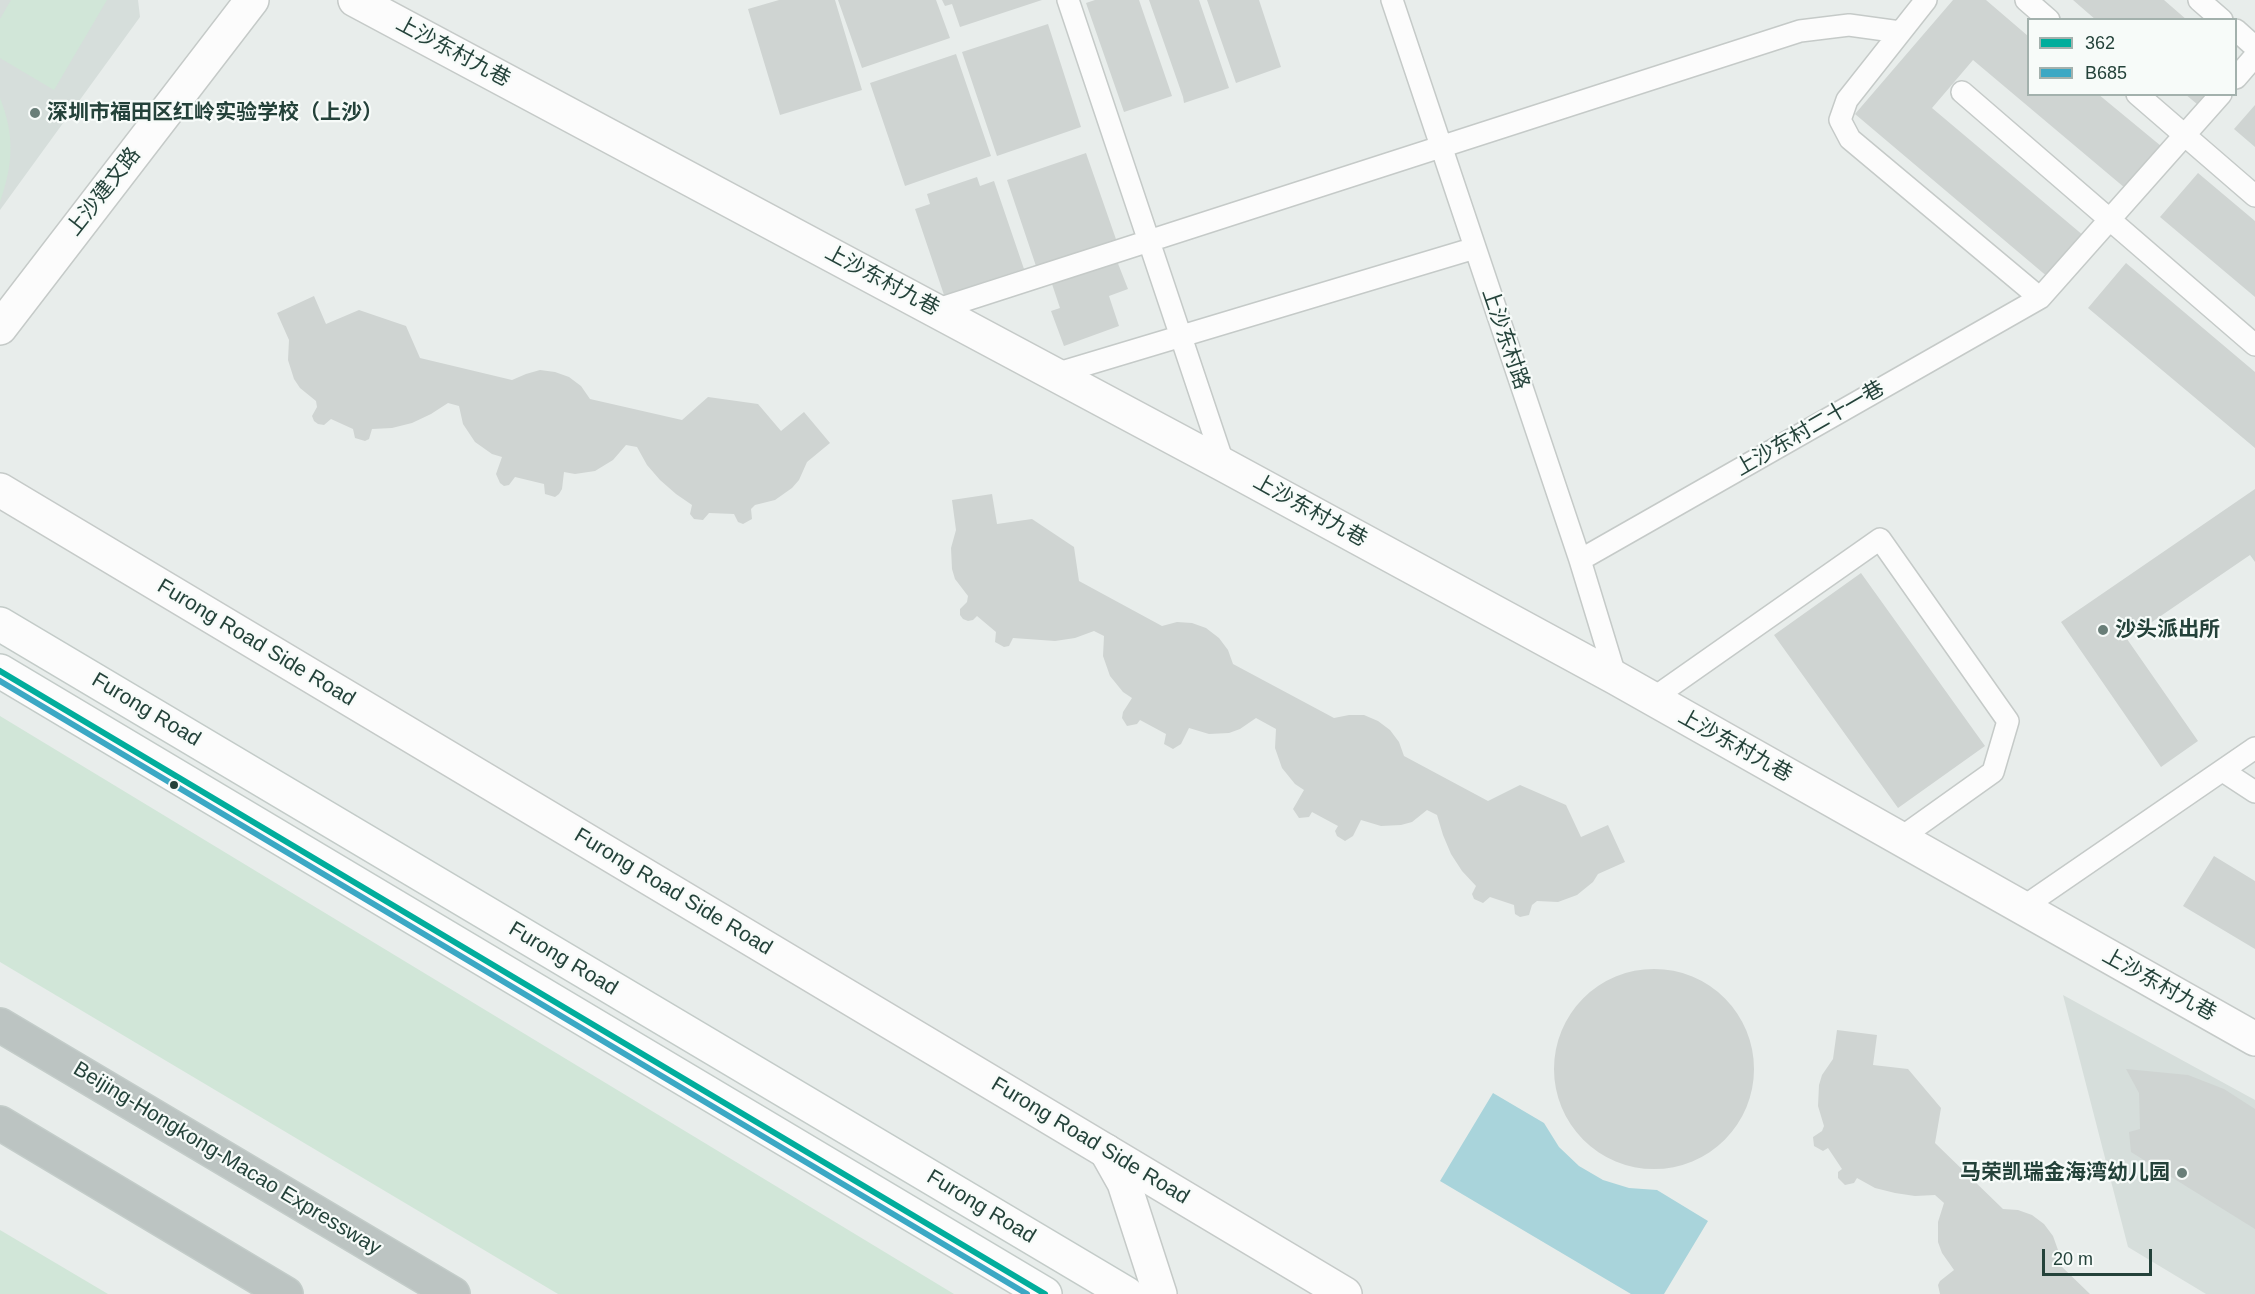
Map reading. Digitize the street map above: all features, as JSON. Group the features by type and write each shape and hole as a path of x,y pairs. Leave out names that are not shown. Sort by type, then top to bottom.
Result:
{"highway":[{"name":"Beijing-Hongkong-Macao Expressway","path":"0,1025 453,1294"},
{"path":"0,1123 286,1294"}],"street":[{"name":"上沙建文路","path":"0,328 252,0"},
{"name":"上沙东村九巷","path":"355,0 1055,374 1616,678 2255,1039"},
{"name":"Furong Road Side Road","path":"0,490 1345,1294"},
{"name":"Furong Road","path":"0,624 1127,1294"},
{"name":"Furong Road","path":"0,671 1045,1294"},
{"path":"1106,1150 1124,1183 1160,1294"}],"lane":[{"path":"1068,0 1224,465"},
{"name":"上沙东村路","path":"1392,0 1580,560 1616,678"},
{"path":"1926,0 1847,100 1840,120 1850,139 2040,298"},
{"path":"2026,0 2047,18"},
{"path":"2199,0 2221,18"},
{"path":"935,310 1800,30 1849,25 1900,32"},
{"path":"2237,32 2255,47"},
{"path":"2237,76 2255,56"},
{"path":"1962,92 2255,345"},
{"path":"2139,96 2255,196"},
{"name":"上沙东村二十一巷","path":"1580,560 2040,298 2219,96"},
{"path":"1055,374 1475,248"},
{"path":"1652,699 1880,539 2008,721 1993,772 1899,838"},
{"path":"2022,908 2255,748"},
{"path":"2223,771 2255,792"}],"shaded area":[{"name":"深圳市福田区红岭实验学校（上沙）","path":"0,0 138,0 140,17 0,210"},
{"name":"马荣凯瑞金海湾幼儿园","path":"2063,995 2255,1100 2255,1294 2206,1294 2128,1247"}],"green space":[{"path":"11,0 107,0 54,90 0,58 0,19"},
{"path":"0,98 8,125 10,162 0,202"},
{"path":"0,716 954,1294 558,1294 0,962"},
{"path":"0,1230 108,1294 0,1294"}],"water":[{"path":"1493,1093 1544,1123 1559,1147 1579,1166 1603,1180 1629,1188 1657,1190 1708,1221 1664,1294 1631,1294 1440,1181"}],"building":[{"path":"779,0 835,0 862,90 780,115 748,9"},
{"path":"838,0 936,0 950,38 862,68"},
{"path":"942,0 1042,0 960,27 952,4 945,6"},
{"path":"1095,0 1139,0 1172,96 1124,112 1086,3"},
{"path":"1149,0 1199,0 1229,88 1184,103"},
{"path":"1207,0 1259,0 1281,67 1236,83"},
{"path":"1953,0 1986,0 2027,35 2027,96 2100,96 2161,146 2125,188 1973,60 1932,108 2084,236 2049,278 1855,114"},
{"path":"2073,0 2164,0 2185,18 2094,18"},
{"path":"1048,24 1081,127 997,156 962,52"},
{"path":"956,54 991,156 905,186 870,83"},
{"path":"2187,96 2203,96 2197,104"},
{"path":"2255,105 2255,147 2234,129"},
{"path":"1086,153 1118,245 1038,272 1007,180"},
{"path":"2198,173 2255,221 2255,297 2160,217"},
{"path":"977,177 980,186 994,181 1024,269 944,295 915,209 930,204 927,194"},
{"path":"1117,261 1128,289 1109,296 1119,326 1064,346 1051,311 1060,308 1052,284"},
{"path":"2126,263 2255,372 2255,448 2088,308"},
{"path":"314,296 326,324 359,310 406,326 420,358 512,380 540,370 555,372 569,377 581,386 590,399 682,420 708,397 758,404 781,431 804,412 830,443 807,462 799,480 792,488 775,500 755,505 751,509 752,519 743,524 738,522 734,514 709,513 703,520 694,519 690,514 692,505 660,480 647,465 637,447 626,445 613,460 595,471 575,474 564,472 562,489 555,497 545,494 544,484 515,477 509,485 504,486 496,474 502,457 492,454 475,442 463,424 459,406 448,403 412,423 392,428 372,429 369,439 365,441 355,438 353,429 331,419 324,425 314,421 312,416 317,407 316,401 300,388 294,379 288,360 289,340 277,313"},
{"name":"沙头派出所","path":"2255,489 2255,562 2250,555 2127,639 2198,741 2161,767 2061,622"},
{"path":"992,494 997,524 1032,519 1074,547 1079,581 1162,626 1177,622 1192,623 1206,628 1219,638 1228,650 1233,664 1334,718 1364,715 1378,721 1390,730 1399,742 1404,756 1488,801 1520,785 1566,805 1581,837 1608,825 1625,862 1598,874 1593,882 1577,895 1558,902 1537,901 1532,905 1529,915 1520,917 1515,914 1514,905 1490,897 1483,903 1474,899 1472,894 1476,886 1451,854 1437,815 1427,810 1412,822 1401,825 1381,826 1361,820 1353,836 1345,841 1337,836 1335,831 1338,826 1312,812 1309,817 1299,818 1293,809 1304,790 1295,784 1282,768 1275,748 1276,729 1256,718 1240,729 1229,733 1209,734 1189,728 1181,744 1173,749 1164,744 1166,734 1140,720 1137,724 1127,726 1122,718 1123,712 1132,698 1123,692 1110,676 1103,656 1104,636 1094,631 1075,638 1055,641 1013,638 1009,646 1004,647 995,642 996,632 977,616 968,621 960,615 960,609 967,602 968,596 955,579 952,569 951,548 956,530 952,500"},
{"path":"1861,573 1985,746 1898,808 1774,635"},
{"path":"2214,856 2255,881 2255,949 2183,906"},
{"path":"1664,969 1674,970 1701,980 1718,991 1732,1005 1747,1031 1753,1049 1753,1089 1743,1116 1732,1133 1718,1147 1701,1158 1674,1168 1644,1169 1634,1168 1607,1158 1590,1147 1576,1133 1565,1116 1555,1089 1554,1059 1555,1049 1565,1022 1576,1005 1590,991 1607,980 1634,970"},
{"path":"1837,1030 1877,1035 1873,1065 1908,1069 1941,1108 1935,1143 2003,1209 2018,1210 2032,1215 2044,1224 2053,1236 2060,1265 2090,1294 1940,1294 1938,1285 1940,1281 1954,1270 1942,1253 1938,1242 1938,1222 1944,1203 1935,1195 1915,1196 1895,1193 1875,1188 1857,1178 1854,1183 1845,1185 1838,1178 1838,1172 1842,1169 1828,1148 1823,1151 1814,1146 1813,1137 1822,1131 1824,1126 1818,1106 1819,1085 1822,1075 1833,1059"},
{"path":"2126,1069 2188,1075 2224,1089 2255,1109 2255,1229 2131,1152 2129,1132 2140,1129 2139,1093"}],"transit line":[{"name":"362","path":"0,671 1045,1294"},
{"name":"B685","path":"0,681 1027,1294"}],"place":[{"name":"深圳市福田区红岭实验学校（上沙）","path":"35,113"},
{"name":"沙头派出所","path":"2103,630"},
{"name":"马荣凯瑞金海湾幼儿园","path":"2182,1173"}]}
